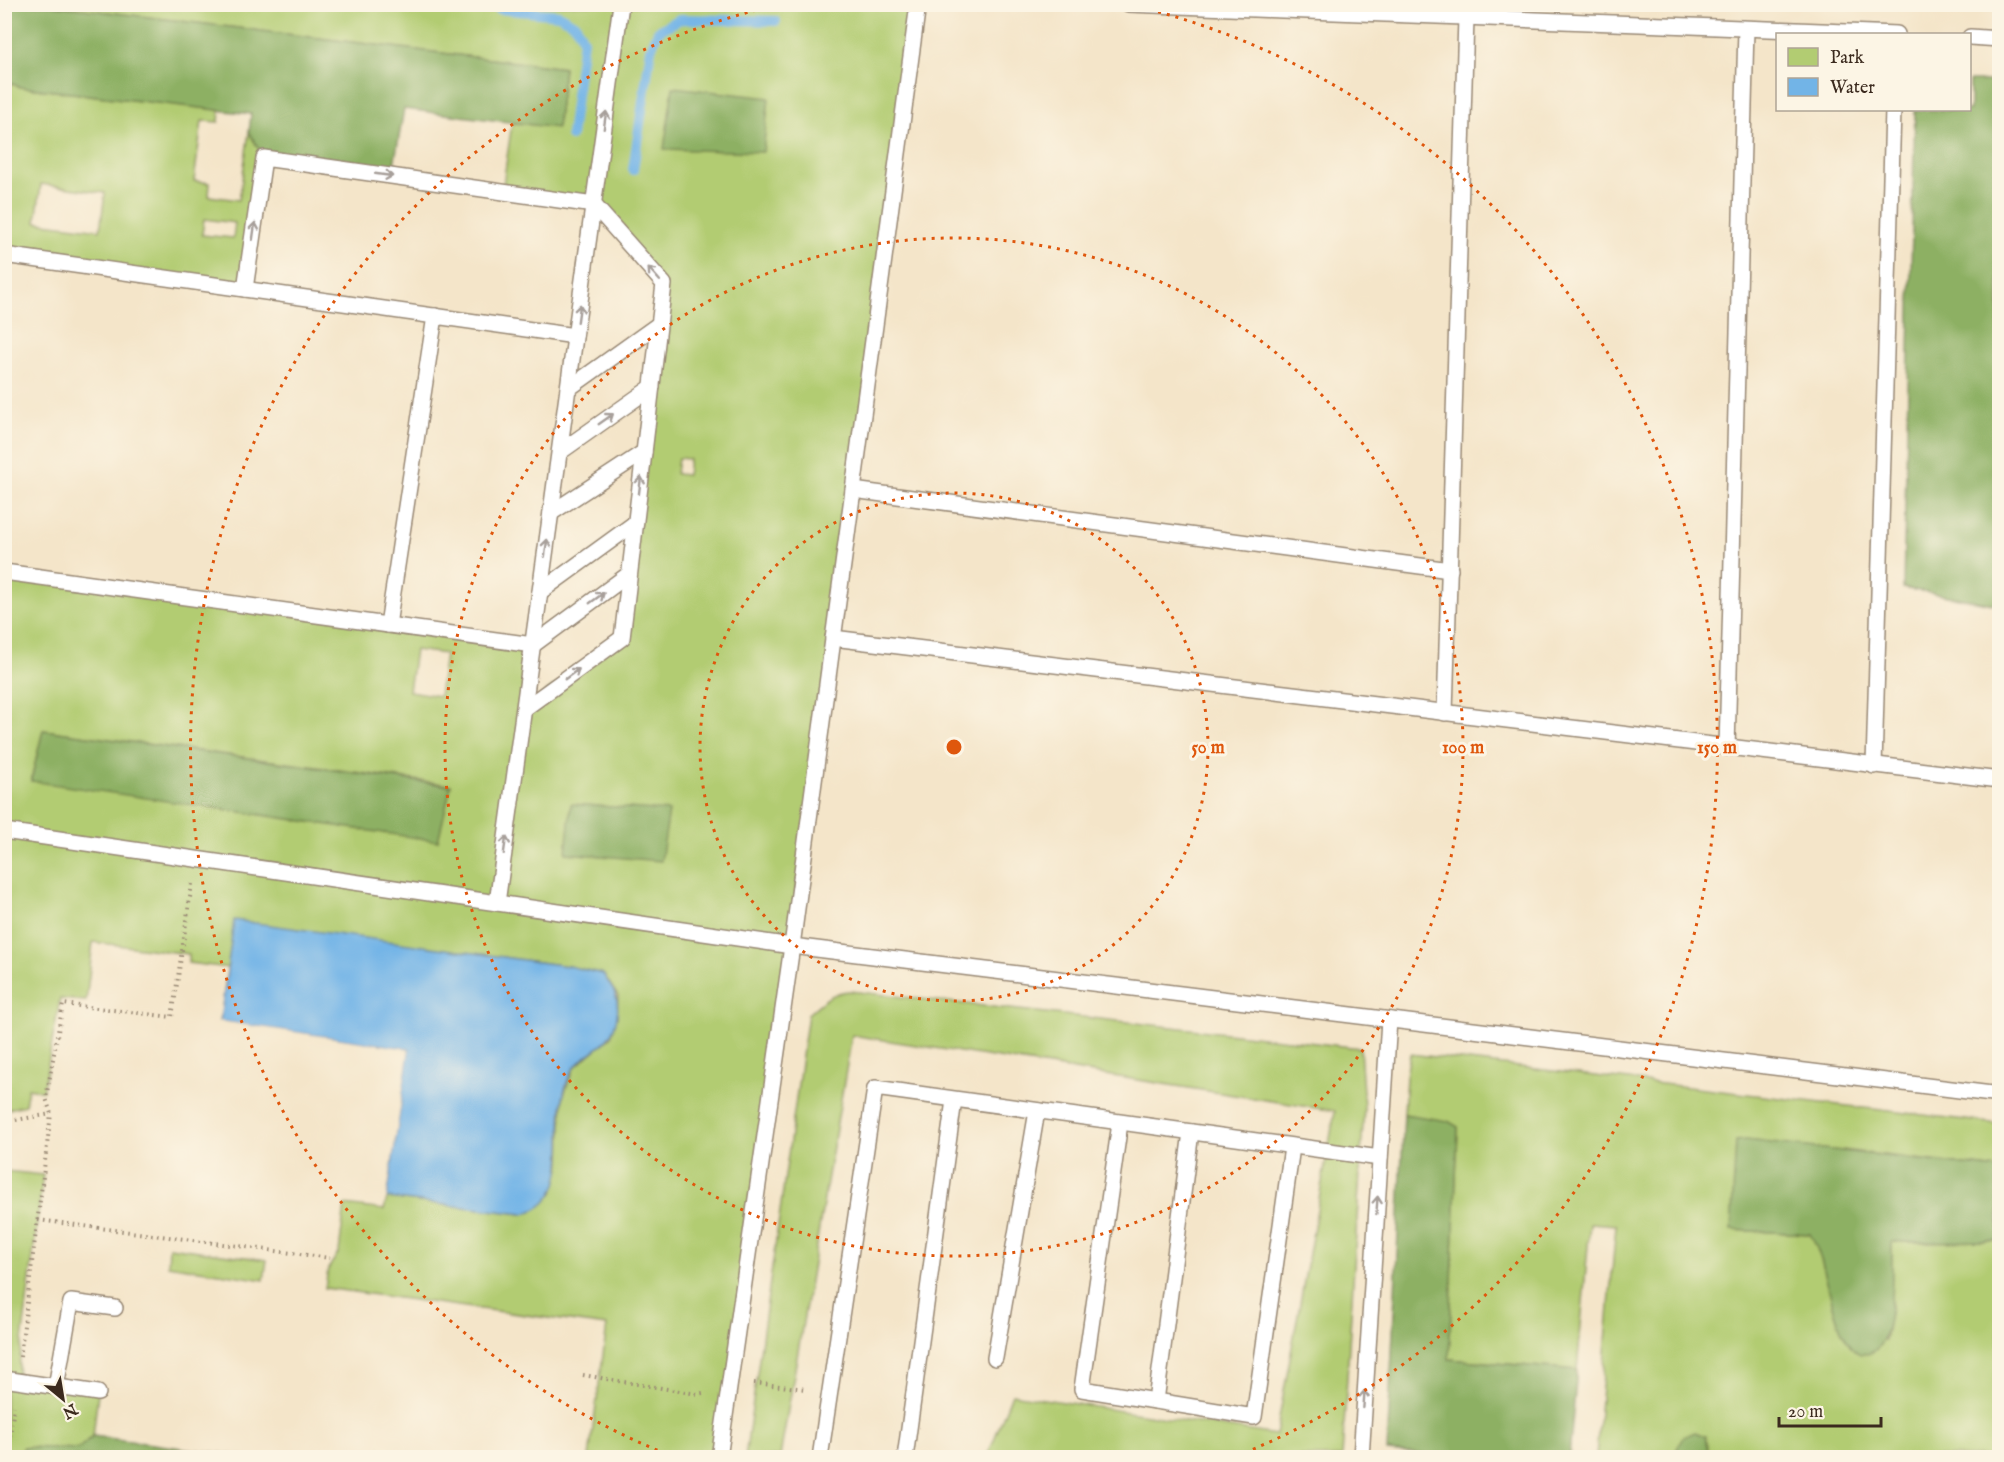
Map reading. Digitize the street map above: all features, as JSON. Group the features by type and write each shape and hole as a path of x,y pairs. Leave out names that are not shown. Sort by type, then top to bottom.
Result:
{"lane":[{"path":"497,903 621,4"},
{"path":"719,1458 792,946 918,4"},
{"path":"1128,4 1871,33"},
{"path":"1445,713 1466,18"},
{"path":"1727,748 1746,28"},
{"path":"1971,37 2000,39"},
{"path":"1874,766 1893,111"},
{"path":"245,289 264,158 594,205 663,284 622,638 524,709"},
{"path":"4,255 575,336"},
{"path":"388,625 435,316"},
{"path":"568,389 659,324"},
{"path":"560,452 652,387"},
{"path":"551,513 644,452"},
{"path":"853,490 1450,570"},
{"path":"540,591 635,523"},
{"path":"4,572 533,645 629,574"},
{"path":"833,638 2000,780"},
{"path":"4,831 792,946 2000,1095"},
{"path":"1360,1458 1389,1020"},
{"path":"820,1458 875,1089 1380,1158"},
{"path":"905,1458 954,1100"},
{"path":"995,1358 1037,1111"},
{"path":"1120,1123 1082,1389 1254,1417 1292,1146"},
{"path":"1156,1401 1191,1132"},
{"path":"56,1387 71,1302 115,1308"},
{"path":"11,1380 98,1393"}],"path":[{"path":"4,1453 10,1437 11,1380 38,1220 51,1114 46,1098 63,1004 172,1017 196,859"},
{"path":"4,1122 51,1114"},
{"path":"38,1220 330,1258"}],"green space":[{"path":"4,5 50,5 564,68 557,128 404,109 392,176 264,158 249,132 251,114 20,87 5,81"},
{"path":"50,5 918,5 719,1457 589,1457 607,1326 325,1288 328,1269 339,1252 345,1205 384,1210 387,1198 523,1214 553,1193 561,1164 563,1097 574,1068 611,1037 617,1017 618,996 603,974 568,966 235,921 229,968 188,963 189,954 93,942 86,1001 60,999 43,1091 28,1088 25,1105 5,1110 5,572 533,645 524,708 622,637 663,285 594,205 502,192 512,123 557,127 564,68","holes":["678,458 689,459 687,475 676,474","415,650 445,654 439,696 409,691","43,730 451,786 31,781"]},
{"path":"5,81 20,87 220,110 219,122 202,121 194,181 210,183 209,196 239,200 249,132 264,158 245,289 5,255","holes":["41,184 105,193 100,230 36,222","204,219 235,223 233,238 202,235"]},
{"path":"1971,81 1999,81 1999,605 1903,588 1915,111 1971,111"},
{"path":"673,87 769,98 763,152 664,149"},
{"path":"43,730 451,786 438,841 31,781"},
{"path":"571,804 669,811 661,861 566,853"},
{"path":"850,991 1360,1048 1364,1108 1342,1457 987,1457 1012,1394 1276,1435 1335,1111 852,1035 780,1457 745,1458 808,1014 832,996"},
{"path":"1410,1054 1999,1124 1999,1169 1843,1150 1732,1230 1810,1234 1818,1248 1841,1329 1885,1340 1891,1307 1892,1242 1999,1241 1999,1457 1709,1457 1705,1436 1673,1457 1596,1457 1616,1225 1590,1223 1577,1370 1449,1359 1458,1127 1404,1114"},
{"path":"1404,1114 1448,1121 1458,1127 1449,1359 1577,1370 1569,1457 1466,1458 1387,1451"},
{"path":"1746,1140 1999,1169 1999,1241 1892,1242 1892,1288 1888,1324 1876,1350 1861,1354 1850,1346 1841,1330 1824,1269 1810,1234 1731,1230 1736,1141"},
{"path":"5,1171 43,1175 17,1381 98,1393 93,1436 78,1449 23,1447 21,1457 5,1458"},
{"path":"169,1247 267,1260 264,1280 168,1265"},
{"path":"1695,1432 1705,1436 1709,1457 1673,1457 1683,1437"},
{"path":"93,1436 248,1457 21,1457 23,1447 78,1449"}],"water":[{"path":"234,920 568,966 603,974 617,998 617,1016 611,1035 574,1068 567,1082 561,1114 560,1166 557,1182 550,1196 539,1207 523,1214 387,1198 409,1049 220,1021"}],"pier":[{"path":"220,1021 409,1049 386,1201 384,1197 406,1052 220,1024"}],"waterway":[{"path":"499,9 559,15 576,25 583,40 571,136"},
{"path":"633,170 651,49 658,31 680,19 776,21"}]}
